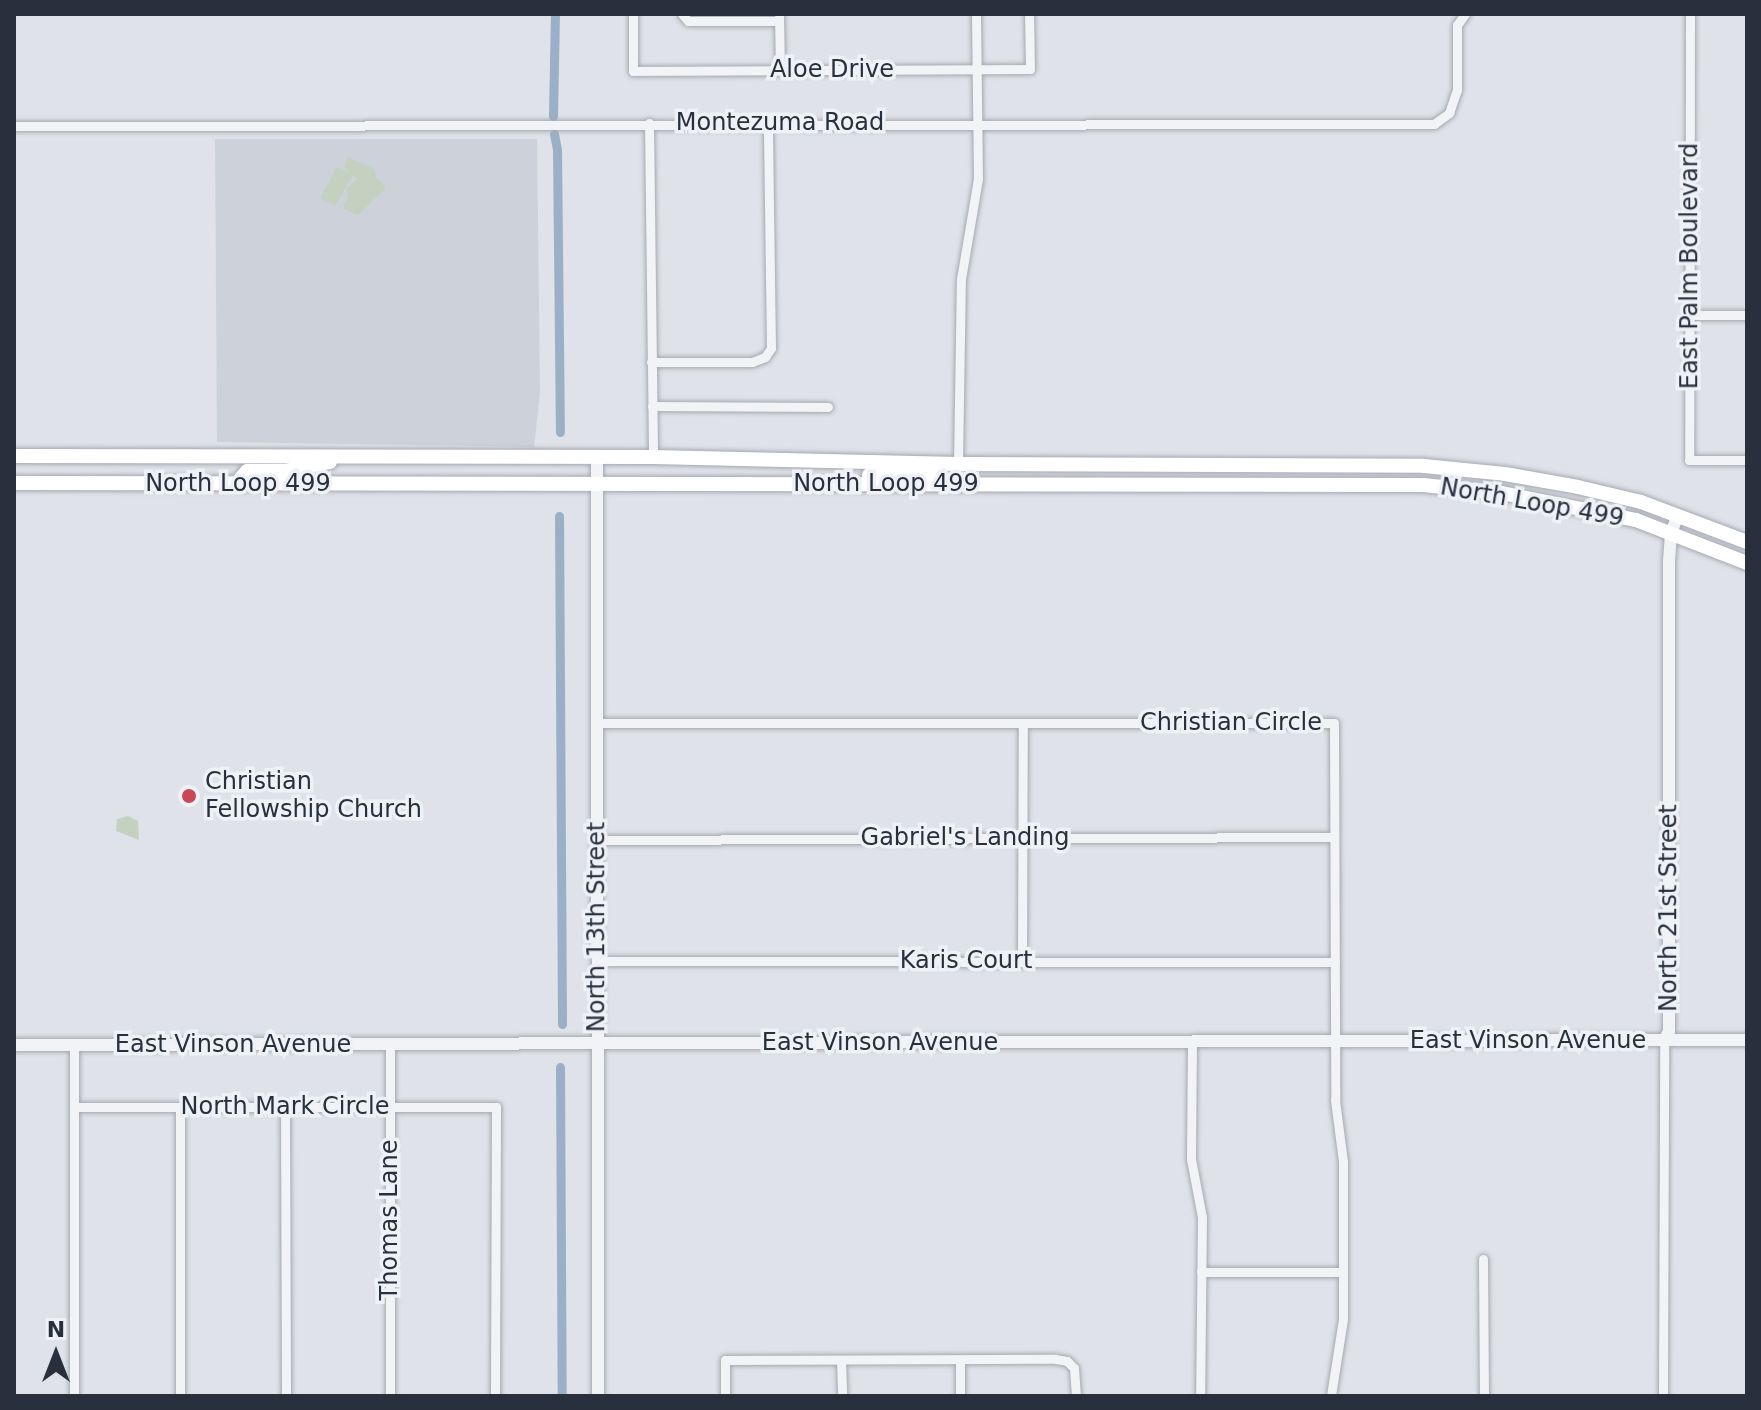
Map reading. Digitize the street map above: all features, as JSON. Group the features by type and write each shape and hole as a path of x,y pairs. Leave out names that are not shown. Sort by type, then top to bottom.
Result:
{"main road":[{"name":"North Loop 499","path":"14,456 653,457 958,464 1424,466 1505,474 1578,487 1678,515 1747,542"},
{"path":"242,484 247,471 304,468 346,456"},
{"path":"817,485 865,475 953,472 958,464"},
{"name":"North Loop 499","path":"14,483 1423,485 1502,493 1574,506 1671,533 1747,563"}],"street":[{"name":"Aloe Drive","path":"633,14 633,71 1030,69 1029,14"},
{"path":"682,14 688,21 779,17 780,70"},
{"path":"958,464 961,279 976,202 976,14"},
{"name":"East Palm Boulevard","path":"1690,14 1689,460 1747,460"},
{"name":"Montezuma Road","path":"14,126 1434,124 1449,113 1457,90 1462,18"},
{"path":"649,123 653,457"},
{"path":"651,362 752,362 765,357 771,348 768,123"},
{"path":"1690,315 1747,315"},
{"path":"652,406 828,407"},
{"name":"North 13th Street","path":"597,458 598,1396"},
{"name":"North 21st Street","path":"1663,1396 1664,1041 1669,1031 1671,533 1678,515"},
{"name":"Christian Circle","path":"597,723 1334,723 1335,1100 1343,1162 1343,1319 1331,1396"},
{"path":"1022,961 1023,724"},
{"name":"Gabriel's Landing","path":"597,840 1333,837"},
{"name":"Karis Court","path":"598,961 1335,962"},
{"name":"East Vinson Avenue","path":"14,1045 1747,1040"},
{"path":"1192,1042 1191,1159 1201,1203 1200,1396"},
{"name":"Thomas Lane","path":"390,1044 390,1396"},
{"path":"74,1045 74,1396"},
{"name":"North Mark Circle","path":"74,1107 496,1107 495,1396"},
{"path":"180,1107 180,1396"},
{"path":"285,1107 286,1396"},
{"path":"1483,1259 1484,1396"},
{"path":"1201,1272 1343,1272"},
{"path":"725,1396 725,1360 1067,1361 1074,1368 1076,1396"},
{"path":"841,1360 842,1396"},
{"path":"960,1360 960,1396"}],"shaded area":[{"path":"215,139 537,139 540,393 534,447 217,442"}],"green space":[{"path":"348,157 374,169 377,179 385,185 385,189 358,215 345,210 343,205 348,198 346,189 357,179 353,175 335,206 320,198 337,167 350,173 344,168"},
{"path":"128,816 138,821 139,840 116,831 117,819"}],"waterway":[{"path":"553,116 555,14"},
{"path":"554,134 557,150 560,432"},
{"path":"559,516 562,1024"},
{"path":"560,1067 562,1396"}],"place":[{"name":"Christian Fellowship Church","path":"189,796"}]}
